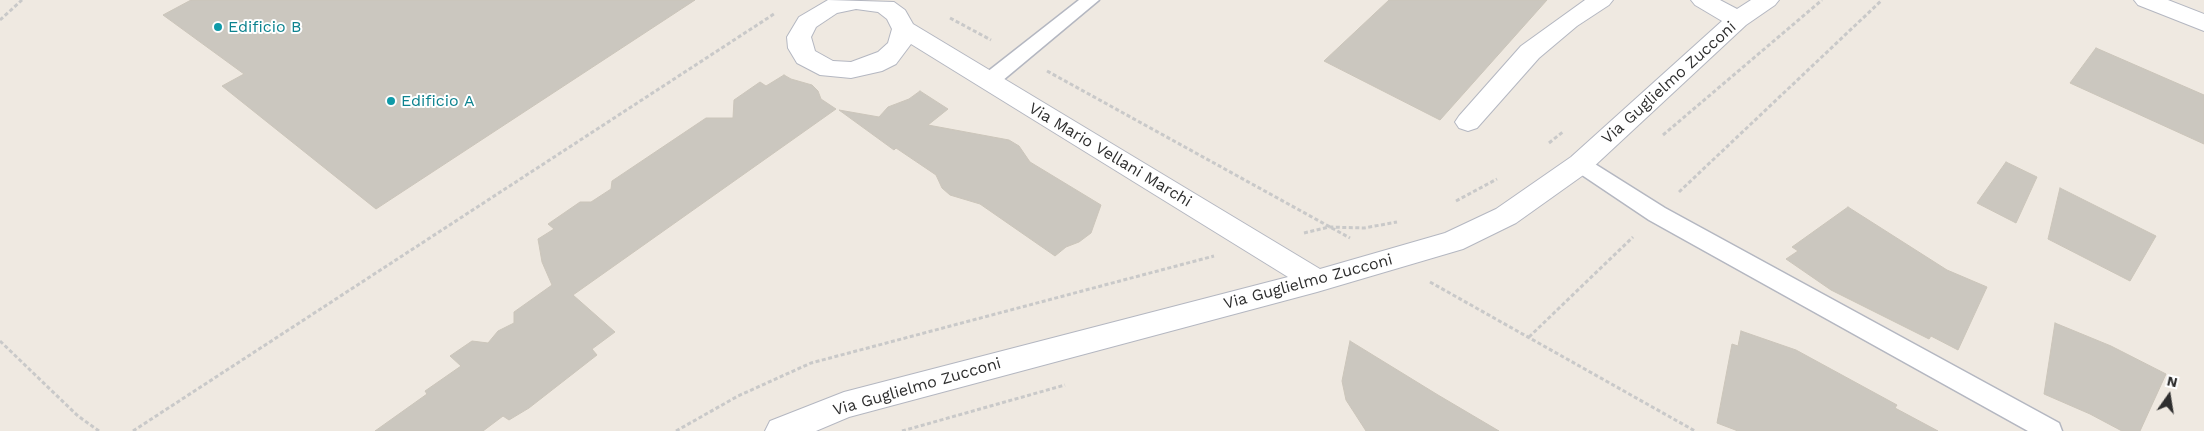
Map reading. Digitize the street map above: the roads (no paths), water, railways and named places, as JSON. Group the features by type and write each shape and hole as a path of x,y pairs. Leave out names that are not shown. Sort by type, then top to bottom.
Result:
{"street":[{"path":"1468,122 1530,52 1569,21 1601,0"},
{"path":"1703,0 1738,20"},
{"name":"Via Guglielmo Zucconi","path":"781,431 844,405 1318,281 1453,241 1506,216 1580,164 1738,20 1767,0"},
{"path":"2146,0 2204,23"},
{"name":"Via Mario Vellani Marchi","path":"904,29 1318,281"}],"lane":[{"path":"988,81 1090,0"},
{"path":"1580,164 1657,214 2050,431"}],"place":[{"name":"Edificio B","path":"218,27"},
{"name":"Edificio A","path":"391,101"}]}
